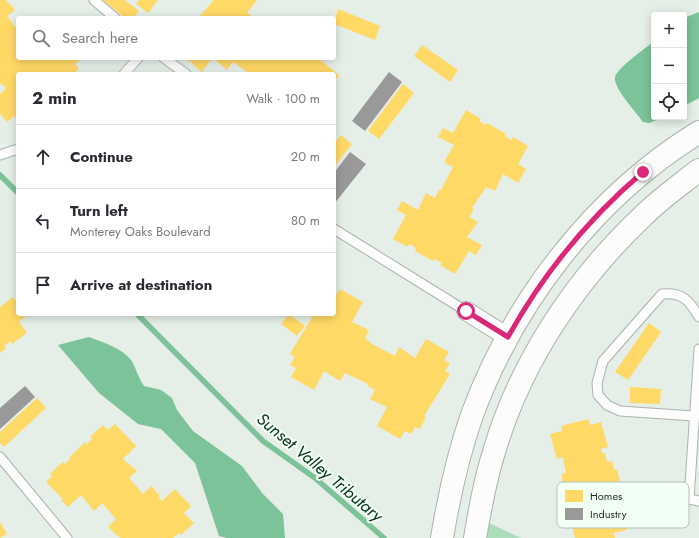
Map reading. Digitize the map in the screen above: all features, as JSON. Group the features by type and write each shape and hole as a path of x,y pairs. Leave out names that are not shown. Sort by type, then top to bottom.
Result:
{"street":[{"path":"442,538 455,470 472,415 494,363 521,314 551,270 586,226 643,172 699,132"},
{"path":"475,538 485,485 494,451 523,378 544,340 572,296 595,266 664,196 699,170"},
{"path":"466,311 508,337"}],"lane":[{"path":"94,0 113,16"},
{"path":"126,72 136,60"},
{"path":"167,60 183,72"},
{"path":"0,155 16,150"},
{"path":"336,230 466,311"},
{"path":"694,416 620,411 607,405 598,396 597,383 603,361 662,294 674,293 689,301 699,317"},
{"path":"699,349 689,499 699,501"},
{"path":"0,457 67,538"}],"shaded area":[{"path":"699,12 699,98 687,104 687,48 687,17"},
{"path":"651,43 651,120 657,120 649,123 643,122 621,94 615,82 615,77 626,64"},
{"path":"89,337 112,346 127,356 133,363 144,386 161,390 172,398 177,410 193,431 242,466 263,494 283,514 285,538 227,538 219,536 195,463 161,429 138,424 99,393 58,345"},
{"path":"487,522 521,538 484,538"}],"building: Homes":[{"path":"0,0 6,0 15,10 7,16 16,28 16,60 80,60 75,64 79,69 75,72 16,72 16,118 14,116 7,122 0,114 0,94 6,88 0,83"},
{"path":"103,0 125,0 139,11 135,16 123,16"},
{"path":"139,0 158,0 148,13 136,4"},
{"path":"214,0 257,0 247,13 252,16 200,16"},
{"path":"338,9 380,26 375,40 336,25"},
{"path":"422,45 458,70 450,82 414,56"},
{"path":"187,60 211,60 202,72 193,65 194,64"},
{"path":"215,60 320,60 335,72 247,72 233,62 227,70"},
{"path":"403,84 414,93 379,139 368,131"},
{"path":"466,110 481,119 479,121 486,125 487,123 506,134 505,136 511,140 513,137 528,146 518,164 526,169 518,183 503,174 495,191 486,187 472,208 474,209 469,217 478,222 467,237 482,245 476,255 469,251 455,274 440,265 442,263 434,259 433,261 415,251 416,248 409,244 408,247 393,239 406,215 397,210 402,201 418,210 426,193 435,198 439,190 441,190 453,167 444,162 454,145 438,137 443,128 453,133"},
{"path":"341,135 352,144 336,164 336,141"},
{"path":"340,289 363,302 352,322 369,330 365,338 372,344 395,356 399,347 415,358 426,339 449,352 444,360 450,364 445,371 450,374 424,416 426,417 420,429 415,427 411,434 405,431 400,439 377,426 387,407 370,399 375,390 368,386 368,384 345,373 340,381 324,371 314,390 291,377 296,368 290,365 295,357 290,354 313,316 336,316 336,295"},
{"path":"13,297 16,301 16,316 26,316 19,322 27,333 12,344 11,341 4,346 6,348 0,353 0,307"},
{"path":"287,316 292,316 305,326 297,336 281,324"},
{"path":"649,323 661,332 628,380 615,372"},
{"path":"630,387 661,389 660,404 630,403"},
{"path":"37,398 46,408 4,447 0,443 0,432"},
{"path":"588,419 590,425 601,422 608,447 601,449 602,453 605,453 607,462 612,461 614,470 617,469 620,481 563,482 561,474 566,473 563,457 557,459 550,434 562,431 561,426"},
{"path":"115,424 136,446 123,459 137,471 129,478 143,494 151,486 160,496 158,497 162,501 175,489 191,506 184,513 194,523 181,535 179,533 173,538 120,538 108,527 116,519 102,503 94,511 81,495 68,507 61,500 63,499 46,482 52,476 50,474 63,462 65,464 85,442 87,444 92,439 90,437 103,425 108,430"},
{"path":"0,522 7,534 0,538"},
{"path":"573,528 626,528 627,530 614,533 615,538 575,538"}],"building: Industry":[{"path":"389,72 402,82 365,131 352,121"},
{"path":"350,152 366,164 336,202 336,170"},
{"path":"25,386 35,397 0,429 0,408"}],"waterway":[{"name":"Sunset Valley Tributary","path":"0,175 16,191"},
{"name":"Sunset Valley Tributary","path":"139,316 263,441 315,478 384,538"}],"route":[{"path":"466,311 508,337 521,314 551,270 586,226 620,192 643,172"}]}
